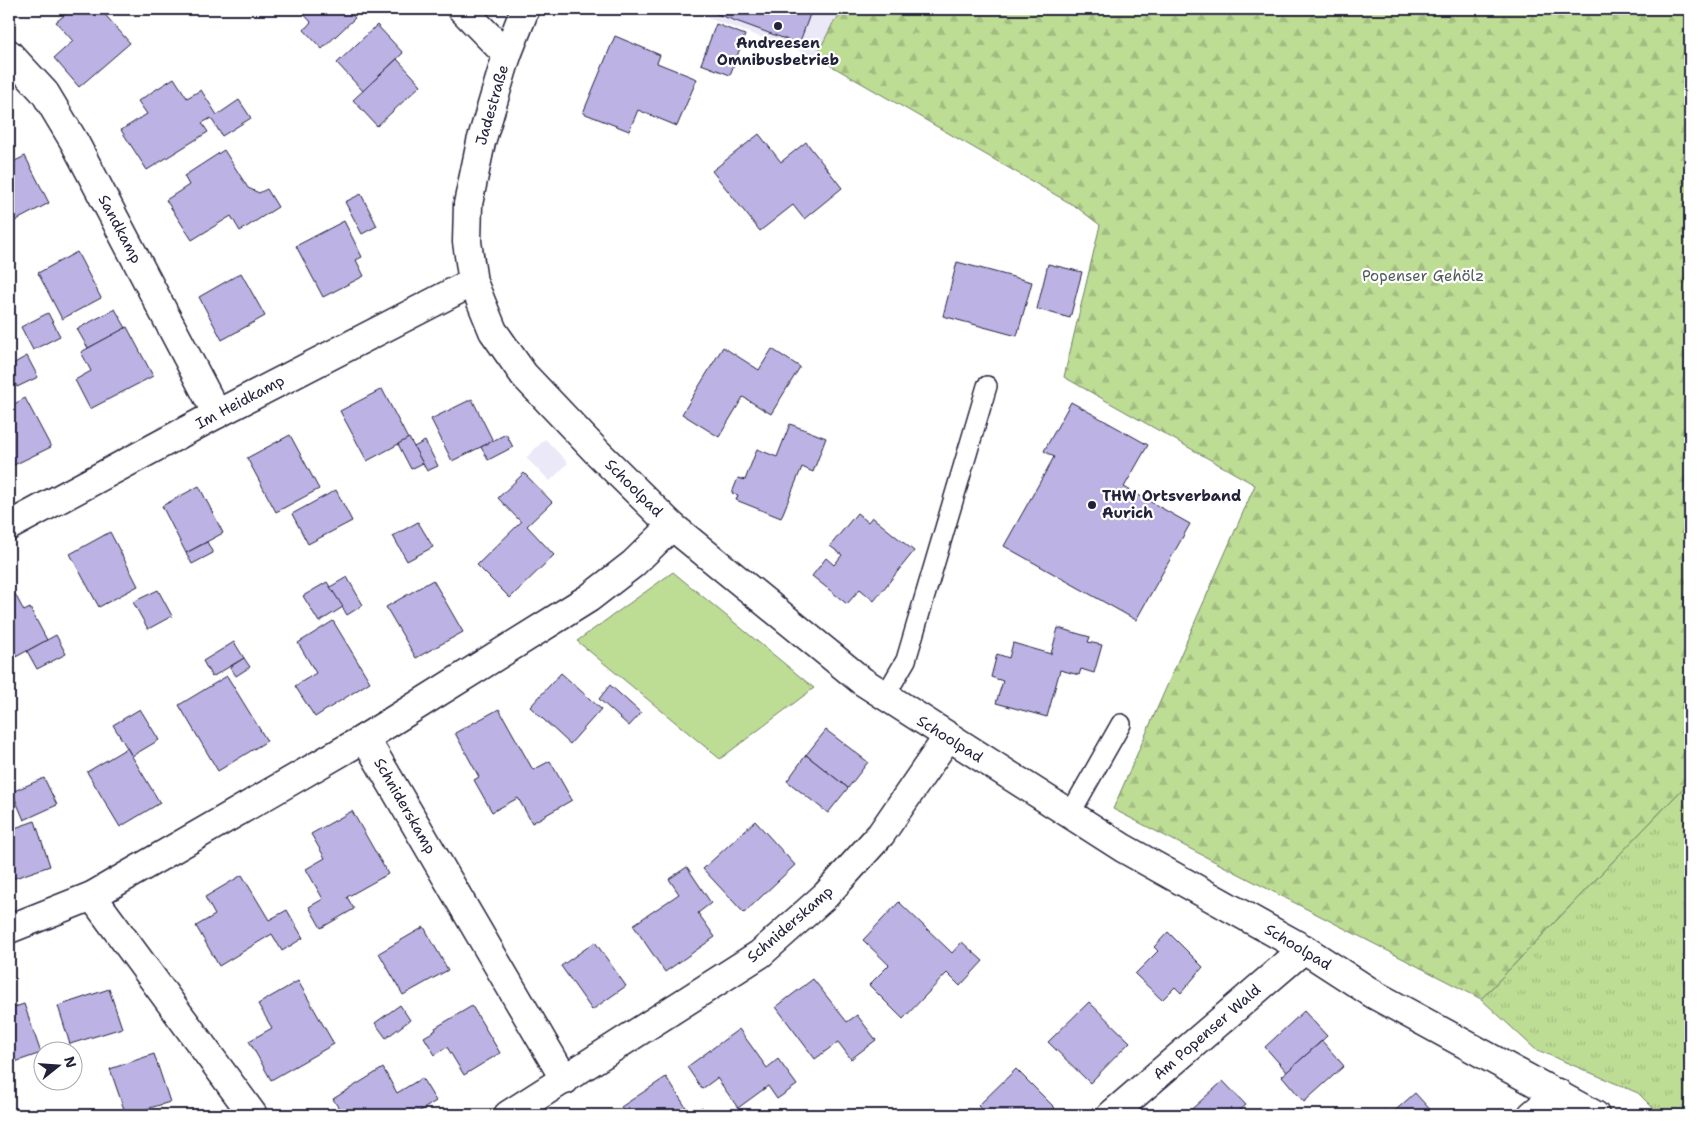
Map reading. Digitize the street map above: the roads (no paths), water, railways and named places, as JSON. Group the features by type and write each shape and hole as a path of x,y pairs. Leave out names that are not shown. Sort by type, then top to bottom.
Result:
{"street":[{"path":"462,9 507,55"},
{"name":"Jadestraße","path":"468,204 481,142 507,55 525,9"},
{"name":"Sandkamp","path":"9,54 45,93 75,143 217,414"},
{"name":"Schoolpad","path":"468,204 468,242 473,282 493,331 524,376 672,526 862,681 947,738 1123,848 1304,949 1375,995 1558,1093 1595,1115"},
{"name":"Im Heidkamp","path":"9,526 217,414 473,282"},
{"path":"9,929 92,896 365,738 589,598 633,564 672,526"},
{"name":"Schniderskamp","path":"365,738 565,1080"},
{"name":"Schniderskamp","path":"508,1115 760,954 826,895 882,834 947,738"},
{"path":"92,896 253,1115"},
{"name":"Am Popenser Wald","path":"1111,1115 1304,949"},
{"path":"1532,1115 1558,1093"}],"lane":[{"path":"884,696 906,660 987,386"},
{"path":"1070,814 1121,724"}],"place":[{"name":"Andreesen Omnibusbetrieb","path":"778,26"},
{"name":"THW Ortsverband Aurich","path":"1092,505"}],"park label":[{"name":"Popenser Gehölz","path":"1423,276"}]}
